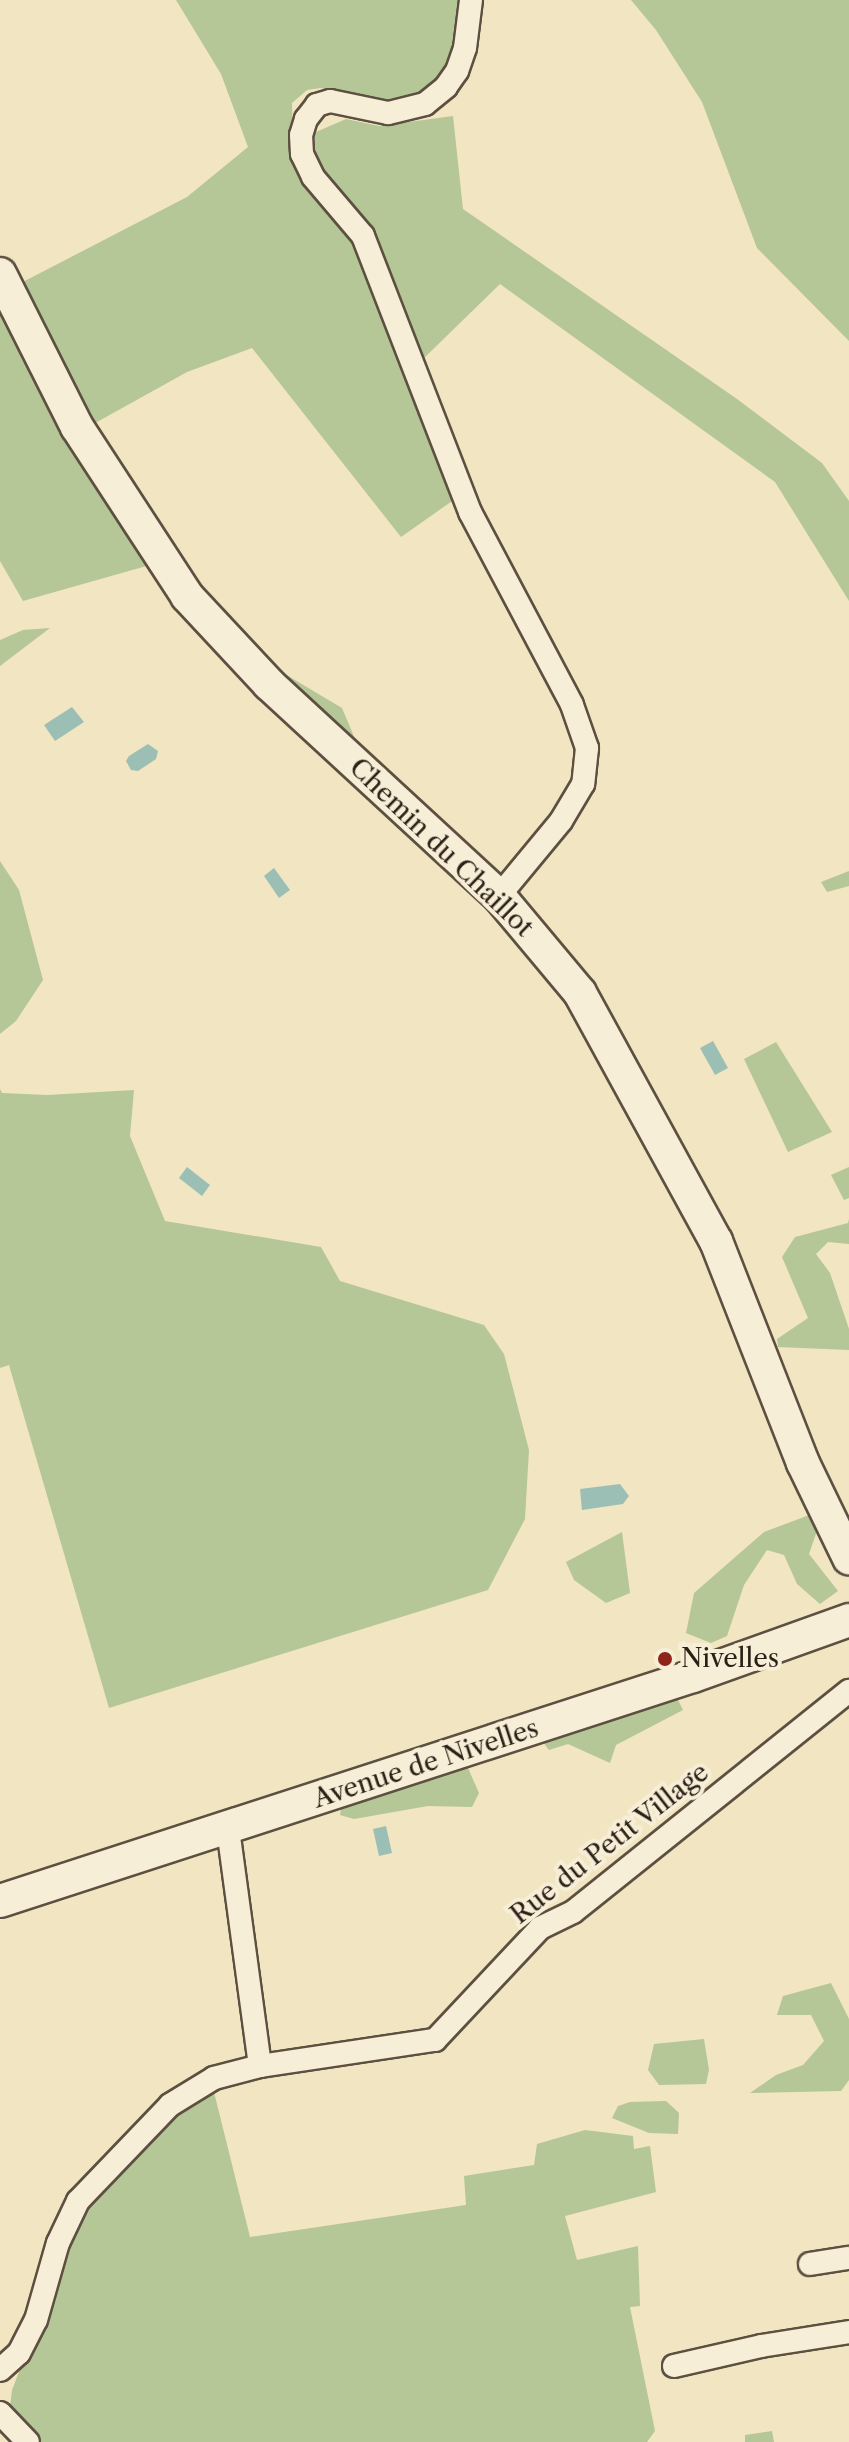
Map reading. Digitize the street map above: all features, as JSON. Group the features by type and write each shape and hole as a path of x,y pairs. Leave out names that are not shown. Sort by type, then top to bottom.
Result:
{"street":[{"path":"471,0 465,48 457,71 446,87 425,104 388,113 330,101 317,105 306,119 301,135 302,154 313,177 363,236 470,512 572,705 587,748 583,784 561,821 499,896"},
{"name":"Chemin du Chaillot","path":"0,274 77,427 187,596 269,684 499,896 580,993 716,1241 803,1463 849,1558"},
{"name":"Avenue de Nivelles","path":"0,1901 693,1676 849,1620"},
{"name":"Rue du Petit Village","path":"0,2370 19,2353 36,2320 58,2243 78,2201 170,2105 214,2078 260,2066 435,2040 540,1928 573,1912 849,1691"},
{"path":"228,1829 260,2066"},
{"path":"810,2264 849,2258"},
{"path":"674,2366 761,2346 849,2332"},
{"path":"0,2413 28,2442"}],"green space":[{"path":"176,0 461,0 452,58 438,81 409,100 385,104 321,88 307,90 292,103 293,142 346,119 379,126 453,116 463,209 737,399 822,463 849,501 849,601 775,482 500,284 422,360 455,499 401,537 252,348 187,372 88,427 17,285 187,197 248,147 221,74"},
{"path":"631,0 849,0 849,341 757,248 702,102 656,30"},
{"path":"0,274 164,561 23,601 0,561"},
{"path":"50,628 0,666 0,640 23,630"},
{"path":"268,664 342,708 358,746"},
{"path":"0,861 19,890 43,980 16,1021 0,1034"},
{"path":"849,871 849,886 827,892 821,882"},
{"path":"776,1042 832,1132 788,1152 744,1059"},
{"path":"0,1089 2,1093 47,1095 134,1090 130,1136 165,1221 321,1247 340,1281 484,1325 504,1354 529,1450 525,1519 488,1590 109,1708 9,1365 0,1368"},
{"path":"849,1167 849,1198 844,1200 831,1175"},
{"path":"849,1219 849,1244 828,1242 816,1254 830,1273 849,1329 849,1350 778,1347 777,1339 808,1318 782,1257 795,1237 848,1223"},
{"path":"812,1514 819,1525 809,1554 838,1591 820,1604 797,1584 784,1555 767,1550 744,1585 727,1636 711,1643 686,1633 694,1593 764,1532"},
{"path":"622,1532 630,1593 606,1603 574,1580 566,1562"},
{"path":"675,1694 683,1710 616,1745 610,1763 568,1744 549,1750 539,1737"},
{"path":"468,1768 479,1793 472,1807 428,1806 354,1819 340,1815 342,1804"},
{"path":"831,1983 849,2019 849,2080 841,2091 750,2093 776,2075 803,2065 824,2041 811,2015 777,2015 783,1996"},
{"path":"704,2039 709,2070 706,2084 659,2085 648,2070 654,2044"},
{"path":"213,2088 250,2237 466,2205 464,2176 534,2165 537,2144 585,2130 633,2136 634,2149 650,2146 656,2192 565,2216 577,2260 638,2246 640,2306 630,2307 655,2431 647,2442 41,2442 19,2423 10,2407 12,2390 71,2238 101,2183 160,2124"},
{"path":"666,2101 679,2113 678,2134 649,2133 612,2118 618,2106 630,2102"},
{"path":"772,2431 774,2442 745,2442 745,2435"}],"water":[{"path":"72,707 84,722 55,741 44,725"},
{"path":"148,744 158,751 156,759 138,771 131,770 126,761 129,756"},
{"path":"274,868 290,890 279,898 264,876"},
{"path":"713,1041 728,1068 715,1075 700,1048"},
{"path":"187,1167 210,1185 202,1196 179,1178"},
{"path":"620,1484 629,1496 623,1504 582,1510 580,1489"},
{"path":"386,1826 392,1853 379,1856 373,1829"}],"place":[{"name":"Nivelles","path":"665,1659"}]}
